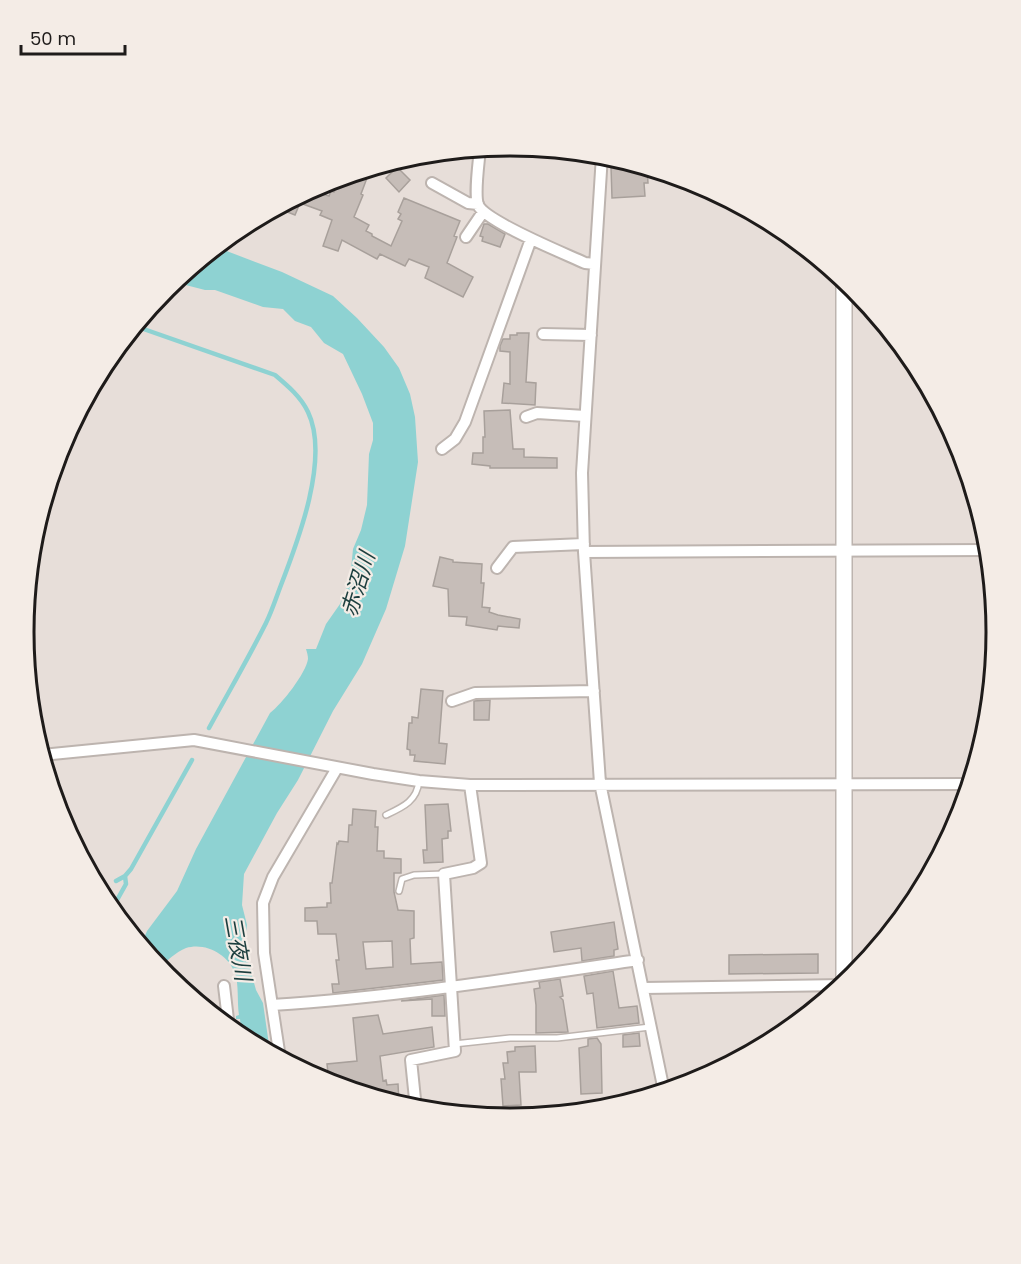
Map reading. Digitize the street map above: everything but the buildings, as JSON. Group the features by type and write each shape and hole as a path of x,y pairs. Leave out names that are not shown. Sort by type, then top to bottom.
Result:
{"street":[{"path":"466,237 481,208 480,157"},
{"path":"601,165 582,473 584,548 600,783 662,1083"},
{"path":"432,183 481,208 531,239 595,264"},
{"path":"442,449 455,439 465,422 531,239"},
{"path":"844,292 844,972"},
{"path":"543,334 591,335"},
{"path":"526,417 537,413 585,416"},
{"path":"497,568 513,547 844,551 979,550"},
{"path":"452,701 475,693 594,691"},
{"path":"51,754 194,740 226,744 337,768 419,781 470,785 961,784"},
{"path":"278,1047 264,953 263,903 273,877 337,768"},
{"path":"415,1098 411,1060 454,1051 444,874 472,868 481,863 470,785"},
{"path":"272,1005 332,1001 452,987 638,960"},
{"path":"644,988 829,985"},
{"path":"224,986 227,1015"}],"lane":[{"path":"386,816 418,793 419,781"},
{"path":"399,891 402,879 414,875 444,874"},
{"path":"454,1044 510,1038 556,1038 651,1027"}],"water":[{"path":"226,251 282,272 333,296 384,347 399,368 410,394 415,417 418,462 405,546 386,609 362,664 333,711 298,780 244,874 242,905 247,925 244,947 256,990 263,1003 269,1042 241,1024 240,1019 236,1019 239,1015 236,977 227,960 208,948 193,947 186,948 167,961 145,936 177,891 196,849 270,713 287,696 303,672 308,659 306,649 316,649 326,624 340,604 350,580 353,549 361,530 367,505 373,423 343,354 324,343 311,327 295,321 283,309 263,307 215,290 185,285"}],"waterway":[{"path":"144,329 275,375 302,401 314,431 314,475 295,546 268,618 209,728"},
{"path":"116,881 131,869 192,760"},
{"path":"117,899 126,884 125,876"}],"water label":[{"name":"赤沼川","path":"358,584"},
{"name":"三夜川","path":"238,948"}]}
